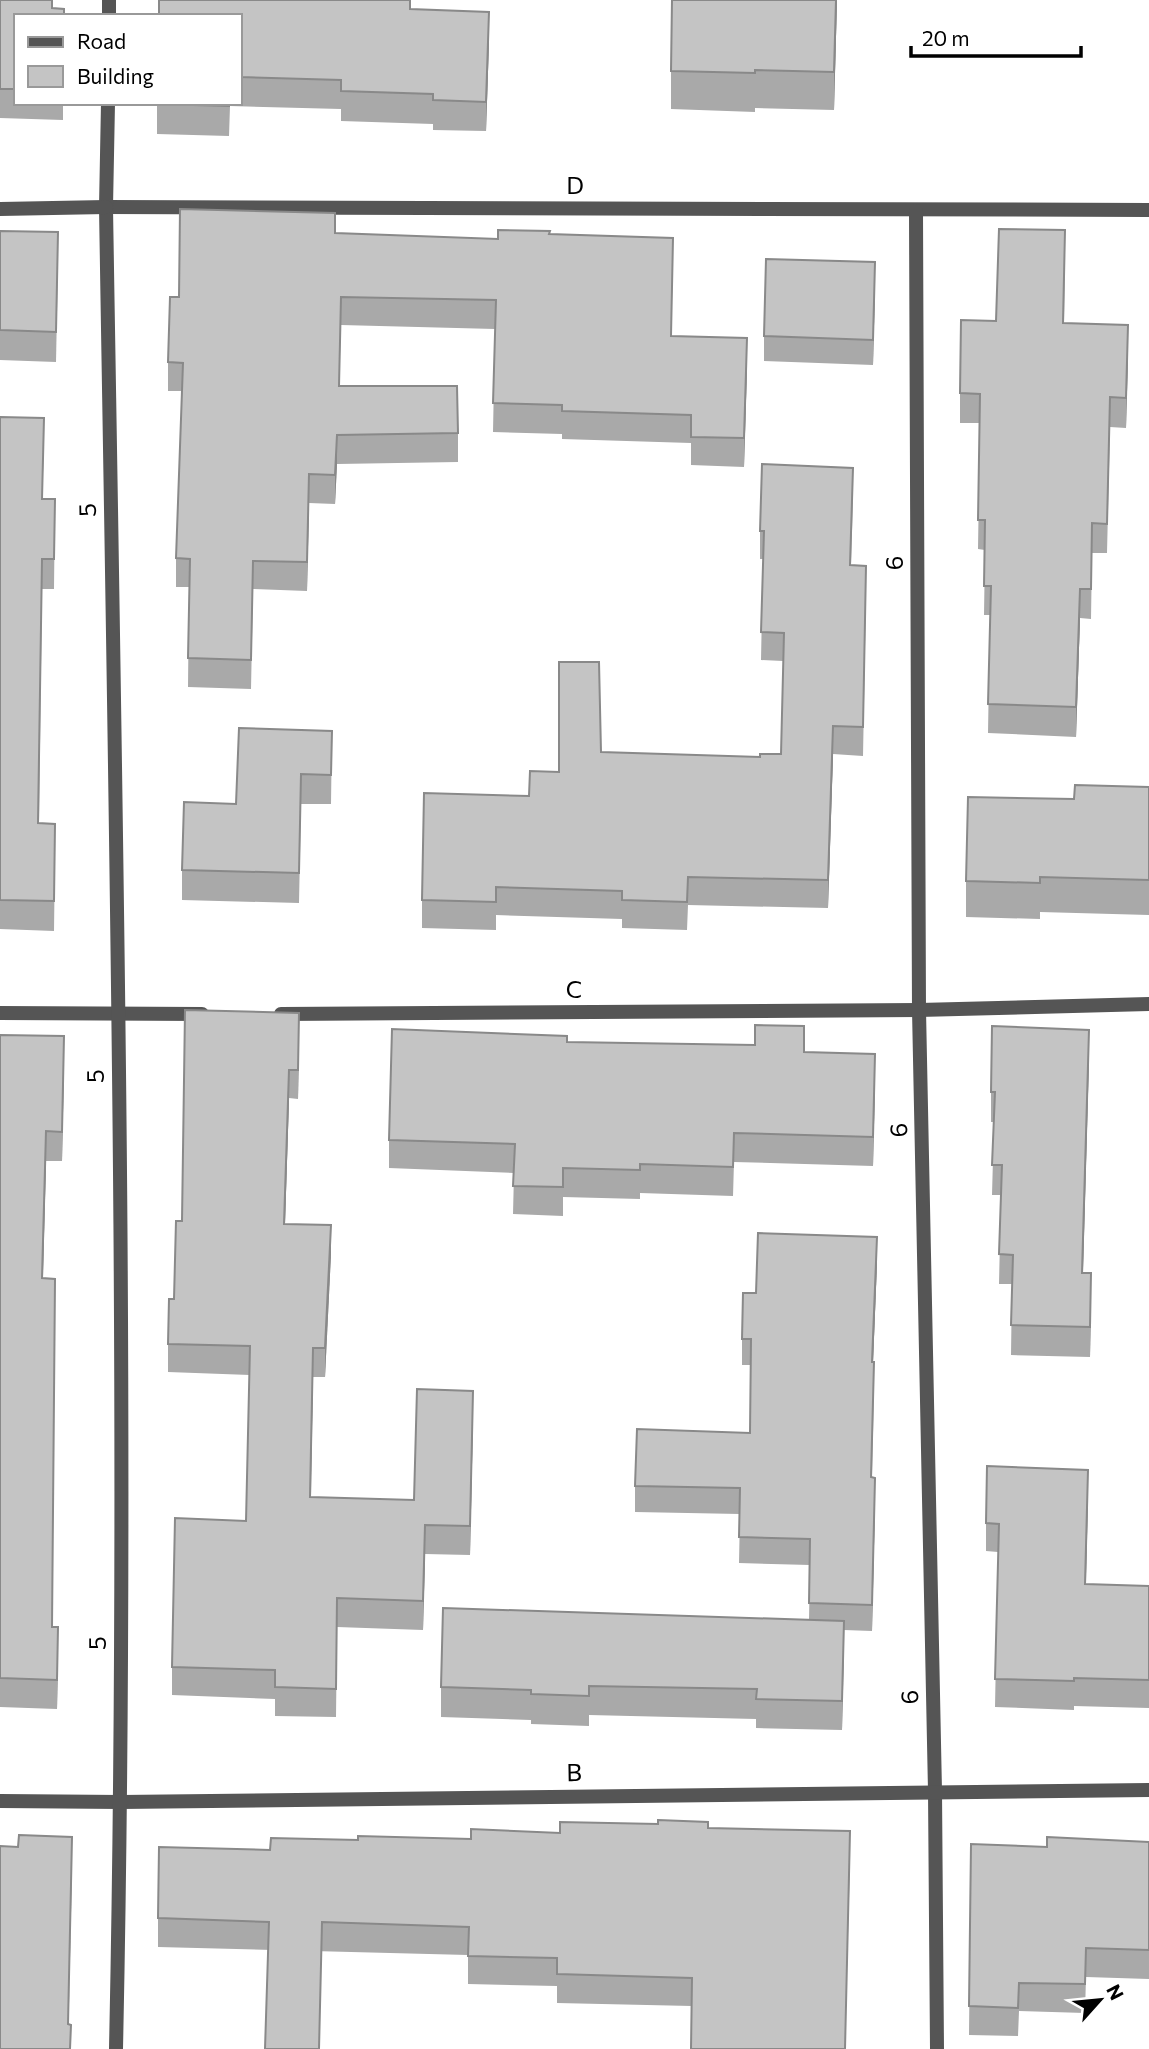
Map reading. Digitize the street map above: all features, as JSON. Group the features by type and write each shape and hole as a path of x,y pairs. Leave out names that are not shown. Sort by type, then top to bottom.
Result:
{"street":[{"name":"5","path":"107,105 106,207 118,1015 121,1802 116,2049"},
{"name":"D","path":"0,209 1149,210"},
{"name":"6","path":"916,211 919,1010 935,1791 937,2049"},
{"name":"C","path":"270,1014 919,1010 1149,1004"},
{"path":"0,1013 215,1014"},
{"name":"B","path":"0,1801 121,1802 1149,1790"}],"building":[{"path":"0,0 52,0 52,8 64,9 64,14 14,14 14,89 0,89"},
{"path":"159,0 410,0 410,9 489,12 486,102 433,100 433,94 341,91 341,80 242,77 242,14 159,14"},
{"path":"672,0 836,0 834,72 671,71"},
{"path":"180,209 335,213 335,233 498,239 498,230 673,238 671,336 747,338 744,438 691,437 691,415 562,411 562,405 493,403 496,300 341,297 339,386 457,386 458,433 337,435 335,475 309,474 307,562 253,561 251,660 188,658 190,559 176,558 183,363 168,362 170,297 179,297"},
{"path":"999,229 1065,230 1063,323 1128,325 1126,398 1110,397 1107,524 1092,523 1091,589 1080,589 1076,707 988,704 991,586 984,586 985,520 978,520 980,394 960,393 961,320 996,321"},
{"path":"0,231 58,232 56,332 0,330"},
{"path":"766,259 875,262 873,340 764,336"},
{"path":"0,417 44,418 42,499 55,499 54,559 42,559 38,823 55,824 54,901 0,900"},
{"path":"762,464 853,468 850,565 866,566 863,727 833,726 828,880 688,877 687,902 622,900 622,891 496,887 496,902 422,900 424,793 529,796 530,771 559,772 559,662 599,662 601,752 760,757 760,754 781,754 784,633 761,632 764,531 760,531"},
{"path":"239,728 332,731 331,775 301,774 299,873 182,870 184,802 236,804"},
{"path":"1075,785 1149,787 1149,880 1040,877 1040,883 966,881 968,797 1074,799"},
{"path":"185,1010 299,1013 298,1070 289,1070 284,1224 331,1225 325,1348 313,1348 310,1497 414,1500 417,1389 473,1391 470,1526 425,1525 423,1601 337,1598 336,1689 275,1687 275,1670 172,1667 175,1518 246,1521 250,1346 168,1344 169,1299 174,1299 176,1221 182,1221"},
{"path":"755,1025 804,1026 804,1052 875,1054 873,1137 734,1133 733,1167 640,1164 640,1170 563,1168 563,1187 513,1186 515,1144 389,1140 392,1029 567,1036 567,1042 755,1045"},
{"path":"992,1026 1089,1030 1082,1273 1091,1273 1090,1327 1011,1325 1013,1255 999,1254 1002,1165 992,1165 995,1092 991,1092"},
{"path":"0,1035 64,1036 62,1132 46,1131 42,1278 55,1279 52,1627 58,1627 57,1680 0,1678"},
{"path":"758,1233 877,1237 872,1362 871,1477 875,1478 872,1605 809,1603 810,1539 739,1537 740,1488 635,1486 637,1429 750,1433 751,1339 742,1339 743,1293 756,1293"},
{"path":"987,1466 1088,1470 1085,1584 1149,1586 1149,1680 995,1679 999,1524 986,1523"},
{"path":"443,1608 844,1621 842,1701 756,1699 757,1689 589,1686 589,1696 531,1694 531,1690 441,1687"},
{"path":"658,1820 708,1822 708,1828 850,1831 845,2049 691,2049 692,1978 557,1974 557,1958 468,1956 469,1927 322,1922 319,2049 265,2049 269,1922 158,1918 159,1847 270,1850 271,1838 358,1840 358,1836 471,1839 471,1829 560,1833 560,1822 658,1824"},
{"path":"19,1835 72,1837 68,2024 71,2025 70,2049 0,2049 0,1846 18,1847"},
{"path":"1047,1837 1149,1842 1149,1950 1086,1948 1085,1984 1019,1983 1018,2008 969,2006 971,1844 1047,1847"}]}
